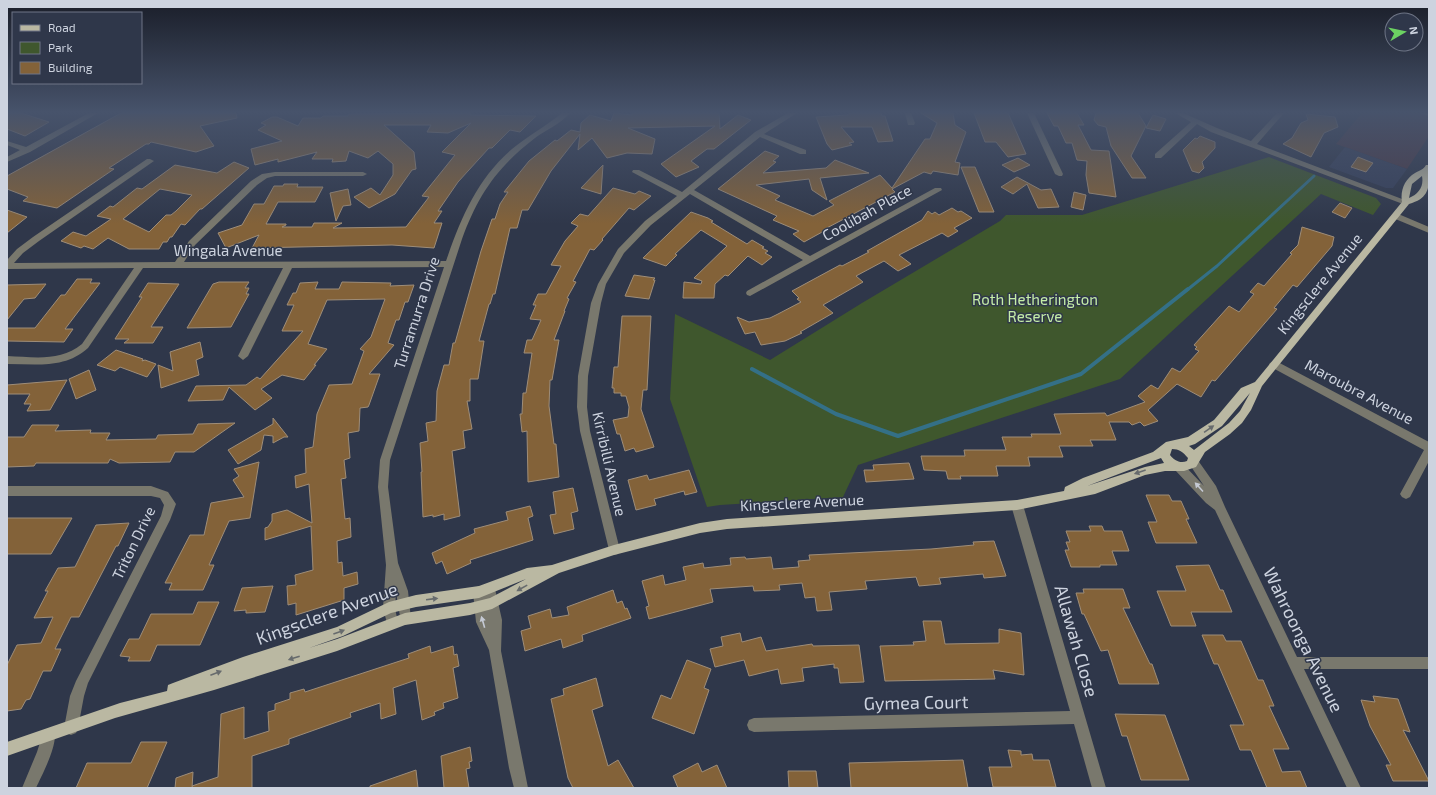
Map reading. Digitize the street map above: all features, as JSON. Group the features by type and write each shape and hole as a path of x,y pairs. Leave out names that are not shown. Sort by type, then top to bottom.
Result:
{"main road":[{"name":"Kingsclere Avenue","path":"1193,461 1199,450 1230,428 1244,412 1254,398 1258,385 1274,364 1396,216 1406,202 1405,190 1414,177 1428,172 1427,183 1419,197 1413,201 1406,202"},
{"name":"Kingsclere Avenue","path":"1054,498 1087,481 1157,455 1170,447 1191,441 1218,423 1245,391 1258,385"},
{"path":"1170,447 1188,450 1193,461 1189,466 1179,467 1165,456 1170,447"},
{"name":"Kingsclere Avenue","path":"114,712 214,684 358,638 405,619 480,607 492,603 556,569 614,550 700,528 727,524 962,510 1017,505 1095,489 1145,471 1165,466 1179,467"},
{"name":"Kingsclere Avenue","path":"7,749 71,728 243,663 339,632 389,608 403,604 484,590 513,577 527,573 556,569"}],"street":[{"path":"7,160 27,150"},
{"name":"Turramurra Drive","path":"392,623 389,608 392,565 383,487 385,460 471,204 490,175 515,150"},
{"name":"Kirribilli Avenue","path":"614,550 585,431 582,407 583,376 596,303 602,284 621,251 648,223 738,150"},
{"path":"798,150 803,152"},
{"path":"1048,150 1059,174"},
{"path":"1158,156 1164,150"},
{"path":"1269,150 1406,202"},
{"path":"7,266 20,251 36,239 150,162"},
{"path":"636,172 685,193 810,260"},
{"path":"178,265 198,237 261,177 276,174 363,174"},
{"name":"Coolibah Place","path":"750,293 938,190"},
{"path":"1396,216 1429,230"},
{"name":"Wingala Avenue","path":"7,266 450,264"},
{"path":"7,360 53,360 75,355 85,346 141,265"},
{"path":"243,356 289,265"},
{"name":"Maroubra Avenue","path":"1274,364 1429,447"},
{"path":"1406,494 1429,451"},
{"name":"Wahroonga Avenue","path":"1193,461 1212,489 1219,507 1354,788"},
{"name":"Wahroonga Avenue","path":"1179,467 1210,500 1219,507"},
{"name":"Triton Drive","path":"7,491 151,491 164,495 170,504 166,517 82,681 77,696 71,728"},
{"name":"Allawah Close","path":"1017,505 1099,788"},
{"name":"Turramurra Drive","path":"392,565 402,591 405,619"},
{"path":"484,590 492,603 496,620 495,651 521,788"},
{"path":"484,590 480,607 482,622 495,651"},
{"path":"1294,664 1429,663"},
{"name":"Gymea Court","path":"754,725 1079,717"},
{"path":"29,788 44,753 49,735"}],"shaded area":[{"path":"1343,150 1354,150 1407,169 1393,188 1386,188 1329,167"},
{"path":"1353,150 1420,150 1407,169"}],"green space":[{"name":"Roth Hetherington Reserve","path":"1269,157 1376,198 1381,204 1373,215 1321,194 1120,379 858,465 843,497 707,507 670,399 675,314 770,360 1000,221 1006,215 1082,215"}],"building":[{"path":"54,150 137,150 109,168 114,169 57,208 23,201 28,197 7,189 7,176"},
{"path":"187,150 202,150 196,152"},
{"path":"251,150 412,150 414,152 416,169 412,170 395,194 369,208 354,197 371,188 380,195 393,175 393,164 378,151 368,158 349,151 346,161 332,162 333,159 312,159 317,152 278,162 278,159 255,165"},
{"path":"444,150 487,150 458,182 438,211 442,211 434,223 442,223 434,248 392,245 252,248 259,235 226,248 218,233 242,225 254,204 264,204 274,186 283,186 284,184 298,184 297,187 323,187 315,202 278,202 266,224 286,224 282,227 312,227 314,223 342,223 333,228 406,227 429,197 422,196 455,155 442,152"},
{"path":"542,150 567,150 551,171 528,210 522,210 517,228 510,228 495,294 493,294 489,304 479,341 484,341 478,379 470,379 470,401 467,401 472,429 463,431 465,448 452,451 460,516 444,520 444,514 433,517 433,515 423,517 420,443 428,441 426,423 436,421 437,391 444,365 449,365 453,343 455,343 481,251 492,219 495,219 500,204 508,192 504,192 529,161"},
{"path":"601,150 653,150 652,154 627,153 607,158"},
{"path":"681,150 706,150 691,161 699,167 676,177 661,164"},
{"path":"918,150 959,150 955,162 960,163 958,175 933,171 931,174 924,172 892,189 895,192 823,230 824,231 804,242 793,234 799,231 773,220 777,216 718,189 765,151 779,156 773,161 776,162 763,173 826,168 835,160 869,173 820,178 827,200 812,190 809,179 756,185 780,196 775,200 813,216 834,205 829,201 880,175 892,188"},
{"path":"1002,150 1024,150 1026,154 1008,157"},
{"path":"1074,150 1109,151 1116,197 1089,193 1086,175 1087,161 1077,160"},
{"path":"1114,150 1134,150 1131,156 1146,178 1132,178"},
{"path":"1183,150 1213,150 1202,162 1204,168 1199,173 1192,171"},
{"path":"1296,150 1315,150 1311,157"},
{"path":"1358,157 1373,163 1366,172 1351,167"},
{"path":"1018,158 1030,165 1014,172 1002,165"},
{"path":"234,162 249,168 202,209 200,209 185,225 181,224 172,237 170,237 167,242 163,242 159,249 129,249 108,238 93,249 84,246 81,248 61,241 73,232 86,236 111,219 97,216 110,206 113,207 137,188 142,189 175,165 217,173","holes":["160,189 192,195 171,215 166,215 149,232 123,219"]},
{"path":"603,165 601,194 581,188"},
{"path":"961,167 975,167 994,212 979,212"},
{"path":"1017,177 1041,190 1051,189 1059,207 1038,208 1027,184 1013,194 1001,187"},
{"path":"613,188 635,194 639,191 651,196 634,210 629,208 594,250 590,249 573,281 576,282 567,298 569,299 554,340 559,340 552,380 550,380 549,406 554,444 556,444 559,477 528,482 527,431 522,432 520,414 522,414 523,393 526,393 532,353 524,353 527,340 532,340 541,320 530,319 536,305 533,305 538,294 546,294 561,266 551,265 565,241 578,226 571,223 580,214 588,216"},
{"path":"348,189 351,205 343,206 336,221 330,193"},
{"path":"1074,192 1086,195 1083,210 1071,207"},
{"path":"1340,203 1352,208 1345,218 1332,212"},
{"path":"952,208 958,212 961,211 972,218 954,228 958,231 948,237 942,233 899,255 911,264 898,271 884,261 856,276 863,282 823,305 833,313 800,332 802,333 785,341 761,345 755,332 745,334 737,317 749,322 770,318 778,314 801,302 792,291 840,265 842,266 869,252 867,251 922,220 928,211 932,214 935,212 939,215"},
{"path":"7,210 27,217 7,233"},
{"path":"691,212 708,218 713,221 711,222 747,244 752,240 764,247 762,248 768,251 765,253 772,257 762,265 748,256 728,276 725,275 715,284 714,298 683,298 684,282 701,284 702,281 694,278 727,246 701,230 675,254 677,255 666,266 643,258"},
{"path":"1302,227 1334,237 1332,246 1297,287 1293,285 1274,308 1277,309 1215,381 1212,380 1201,397 1177,384 1148,410 1158,421 1144,426 1140,422 1132,425 1129,422 1109,422 1116,440 1090,440 1093,446 1059,446 1063,457 1028,457 1030,466 996,466 998,476 960,476 961,479 948,479 946,471 924,470 921,456 965,456 964,450 1006,450 1002,437 1032,437 1031,434 1061,434 1054,414 1105,413 1107,416 1145,402 1138,396 1151,385 1158,389 1172,368 1180,372 1199,351 1195,349 1197,347 1194,345 1229,306 1239,312 1254,294 1250,292 1258,283 1264,286 1298,245"},
{"path":"634,275 655,278 653,280 655,280 649,299 625,296"},
{"path":"77,279 92,279 90,283 100,283 65,329 73,329 64,342 7,341 7,328 35,328 61,295 65,295"},
{"path":"219,282 249,282 245,288 249,288 246,294 249,294 231,327 187,328 213,284"},
{"path":"318,282 315,289 339,289 342,282 391,283 390,286 414,285 408,302 405,302 399,320 396,320 388,343 394,345 369,374 380,374 368,407 360,408 359,431 348,433 350,458 344,460 346,478 341,479 345,519 350,518 351,537 337,541 338,563 342,562 343,576 357,572 358,584 344,588 344,600 296,615 296,603 288,605 287,586 296,585 295,575 313,570 311,526 265,540 265,528 268,527 272,521 272,514 287,510 312,523 309,484 296,488 295,476 306,473 305,449 313,447 317,414 329,385 352,384 364,351 360,349 371,337 385,299 327,300 308,344 327,349 304,380 282,375 261,389 272,398 255,410 229,387 223,400 188,401 196,386 246,385 257,377 260,379 303,331 282,331 294,305 287,305 293,293 296,293 300,283"},
{"path":"148,283 179,284 151,327 163,327 153,343 124,343 129,339 115,339 142,297 139,297"},
{"path":"46,284 35,298 24,299 7,320 7,285"},
{"path":"622,316 651,316 647,390 643,390 641,409 654,447 636,452 634,448 625,451 620,434 617,434 613,420 628,417 629,407 626,396 621,396 621,393 614,393 614,388 612,388 614,367 618,367"},
{"path":"200,342 203,357 196,360 199,375 161,388 158,365 173,371 170,352"},
{"path":"116,350 143,359 142,361 145,360 156,364 147,377 120,367 115,371 97,365"},
{"path":"89,370 96,390 76,399 69,379"},
{"path":"67,380 50,410 27,411 31,404 24,404 30,394 7,394 7,385"},
{"path":"273,418 288,437 284,437 273,443 273,436 264,435 261,450 238,464 228,450 273,424"},
{"path":"235,423 194,452 175,452 170,462 119,463 110,459 108,463 36,463 34,466 7,467 7,437 24,437 32,425 59,425 55,431 91,430 90,433 110,433 106,440 156,439 158,435 193,434 198,424"},
{"path":"259,462 250,518 229,521 209,565 214,565 203,590 169,590 172,583 165,583 190,535 204,535 211,503 244,497 233,480 239,476 234,469"},
{"path":"909,463 914,479 866,482 864,470 874,470 873,465"},
{"path":"689,470 697,492 685,495 684,491 654,499 656,505 636,510 628,480 647,475 649,480"},
{"path":"573,488 578,511 571,513 574,529 554,534 550,515 556,514 553,492"},
{"path":"1146,495 1169,495 1172,501 1181,501 1189,519 1186,519 1197,543 1156,543 1148,522 1157,522"},
{"path":"530,506 533,516 528,518 533,540 470,560 471,563 447,574 442,561 436,564 432,553 475,533 474,529 508,520 506,512"},
{"path":"7,518 72,518 51,554 7,554"},
{"path":"129,523 79,617 71,617 55,649 61,649 51,671 43,671 30,699 26,700 21,709 7,711 7,665 17,645 41,643 53,617 34,618 48,591 45,591 58,568 75,567 96,525"},
{"path":"1089,526 1102,526 1104,531 1122,531 1129,551 1112,551 1117,565 1100,565 1100,567 1071,567 1065,550 1069,550 1066,542 1070,542 1066,531 1091,531"},
{"path":"994,541 1006,576 984,578 983,574 939,578 941,584 919,586 916,577 865,581 867,589 829,592 832,610 817,611 815,597 805,598 802,583 779,585 780,590 754,591 753,586 710,589 713,602 649,619 646,607 649,606 642,581 663,575 665,585 686,580 683,567 703,563 704,568 731,565 730,558 745,557 746,559 771,557 773,569 799,567 798,561 810,560 809,555 931,549 974,545 973,542"},
{"path":"1209,565 1220,590 1223,590 1232,612 1191,612 1196,626 1171,626 1157,591 1186,591 1176,566"},
{"path":"273,586 265,612 246,613 246,610 234,611 242,588"},
{"path":"1083,589 1123,589 1130,608 1123,608 1150,664 1152,664 1159,684 1119,684 1108,650 1101,651 1084,614 1082,614 1076,593 1084,593"},
{"path":"613,590 617,603 622,601 631,618 582,635 583,641 563,648 561,639 525,651 521,631 531,628 528,616 550,609 552,618 569,615 567,607"},
{"path":"198,602 219,602 200,645 157,645 150,661 128,661 130,657 120,656 129,639 139,639 151,614 193,614"},
{"path":"923,621 941,621 945,644 999,643 999,629 1021,633 1024,675 993,670 995,679 885,681 880,646 914,645 913,642 926,641"},
{"path":"740,633 742,642 761,637 766,651 812,644 813,646 859,645 864,682 840,683 838,668 834,668 834,664 802,668 804,681 781,684 778,669 749,676 744,660 715,667 710,649 723,646 721,637"},
{"path":"1202,635 1223,635 1226,641 1241,641 1258,680 1263,680 1274,706 1269,706 1289,749 1273,749 1282,772 1300,771 1307,788 1267,788 1251,750 1240,750 1230,725 1244,725 1218,664 1214,664"},
{"path":"430,646 431,653 453,646 454,655 457,654 459,666 453,668 458,698 443,703 444,708 434,712 435,715 422,720 416,680 393,688 396,714 381,719 380,703 350,713 351,717 289,739 289,744 252,756 252,788 193,788 192,786 218,777 221,714 244,707 244,739 269,731 268,712 275,710 275,704 290,699 290,693 304,689 305,692 409,658 408,654"},
{"path":"687,660 711,669 704,688 709,690 694,734 652,718 661,695 671,699"},
{"path":"596,678 603,706 592,710 608,766 618,760 634,788 573,788 568,778 551,699 564,695 563,689"},
{"path":"1373,696 1398,699 1410,732 1403,730 1429,781 1393,781 1386,765 1391,765 1370,726 1361,700 1375,702"},
{"path":"1115,714 1165,715 1189,780 1141,780 1127,736 1122,736"},
{"path":"141,742 167,742 147,788 76,788 87,763 131,763"},
{"path":"470,747 472,761 469,762 470,768 466,769 469,788 444,788 441,756"},
{"path":"1008,750 1021,751 1021,755 1032,754 1033,760 1049,760 1056,787 993,787 989,767 1012,767"},
{"path":"963,760 968,788 851,788 849,763"},
{"path":"698,763 702,772 717,765 727,788 678,788 673,776"},
{"path":"416,770 418,788 370,788 370,786"},
{"path":"788,771 816,771 818,788 789,788"},
{"path":"193,772 192,788 175,788 176,778"}],"waterway":[{"path":"1187,290 1217,266 1314,176"},
{"path":"752,369 836,414 898,436 1081,374 1188,289"}]}
